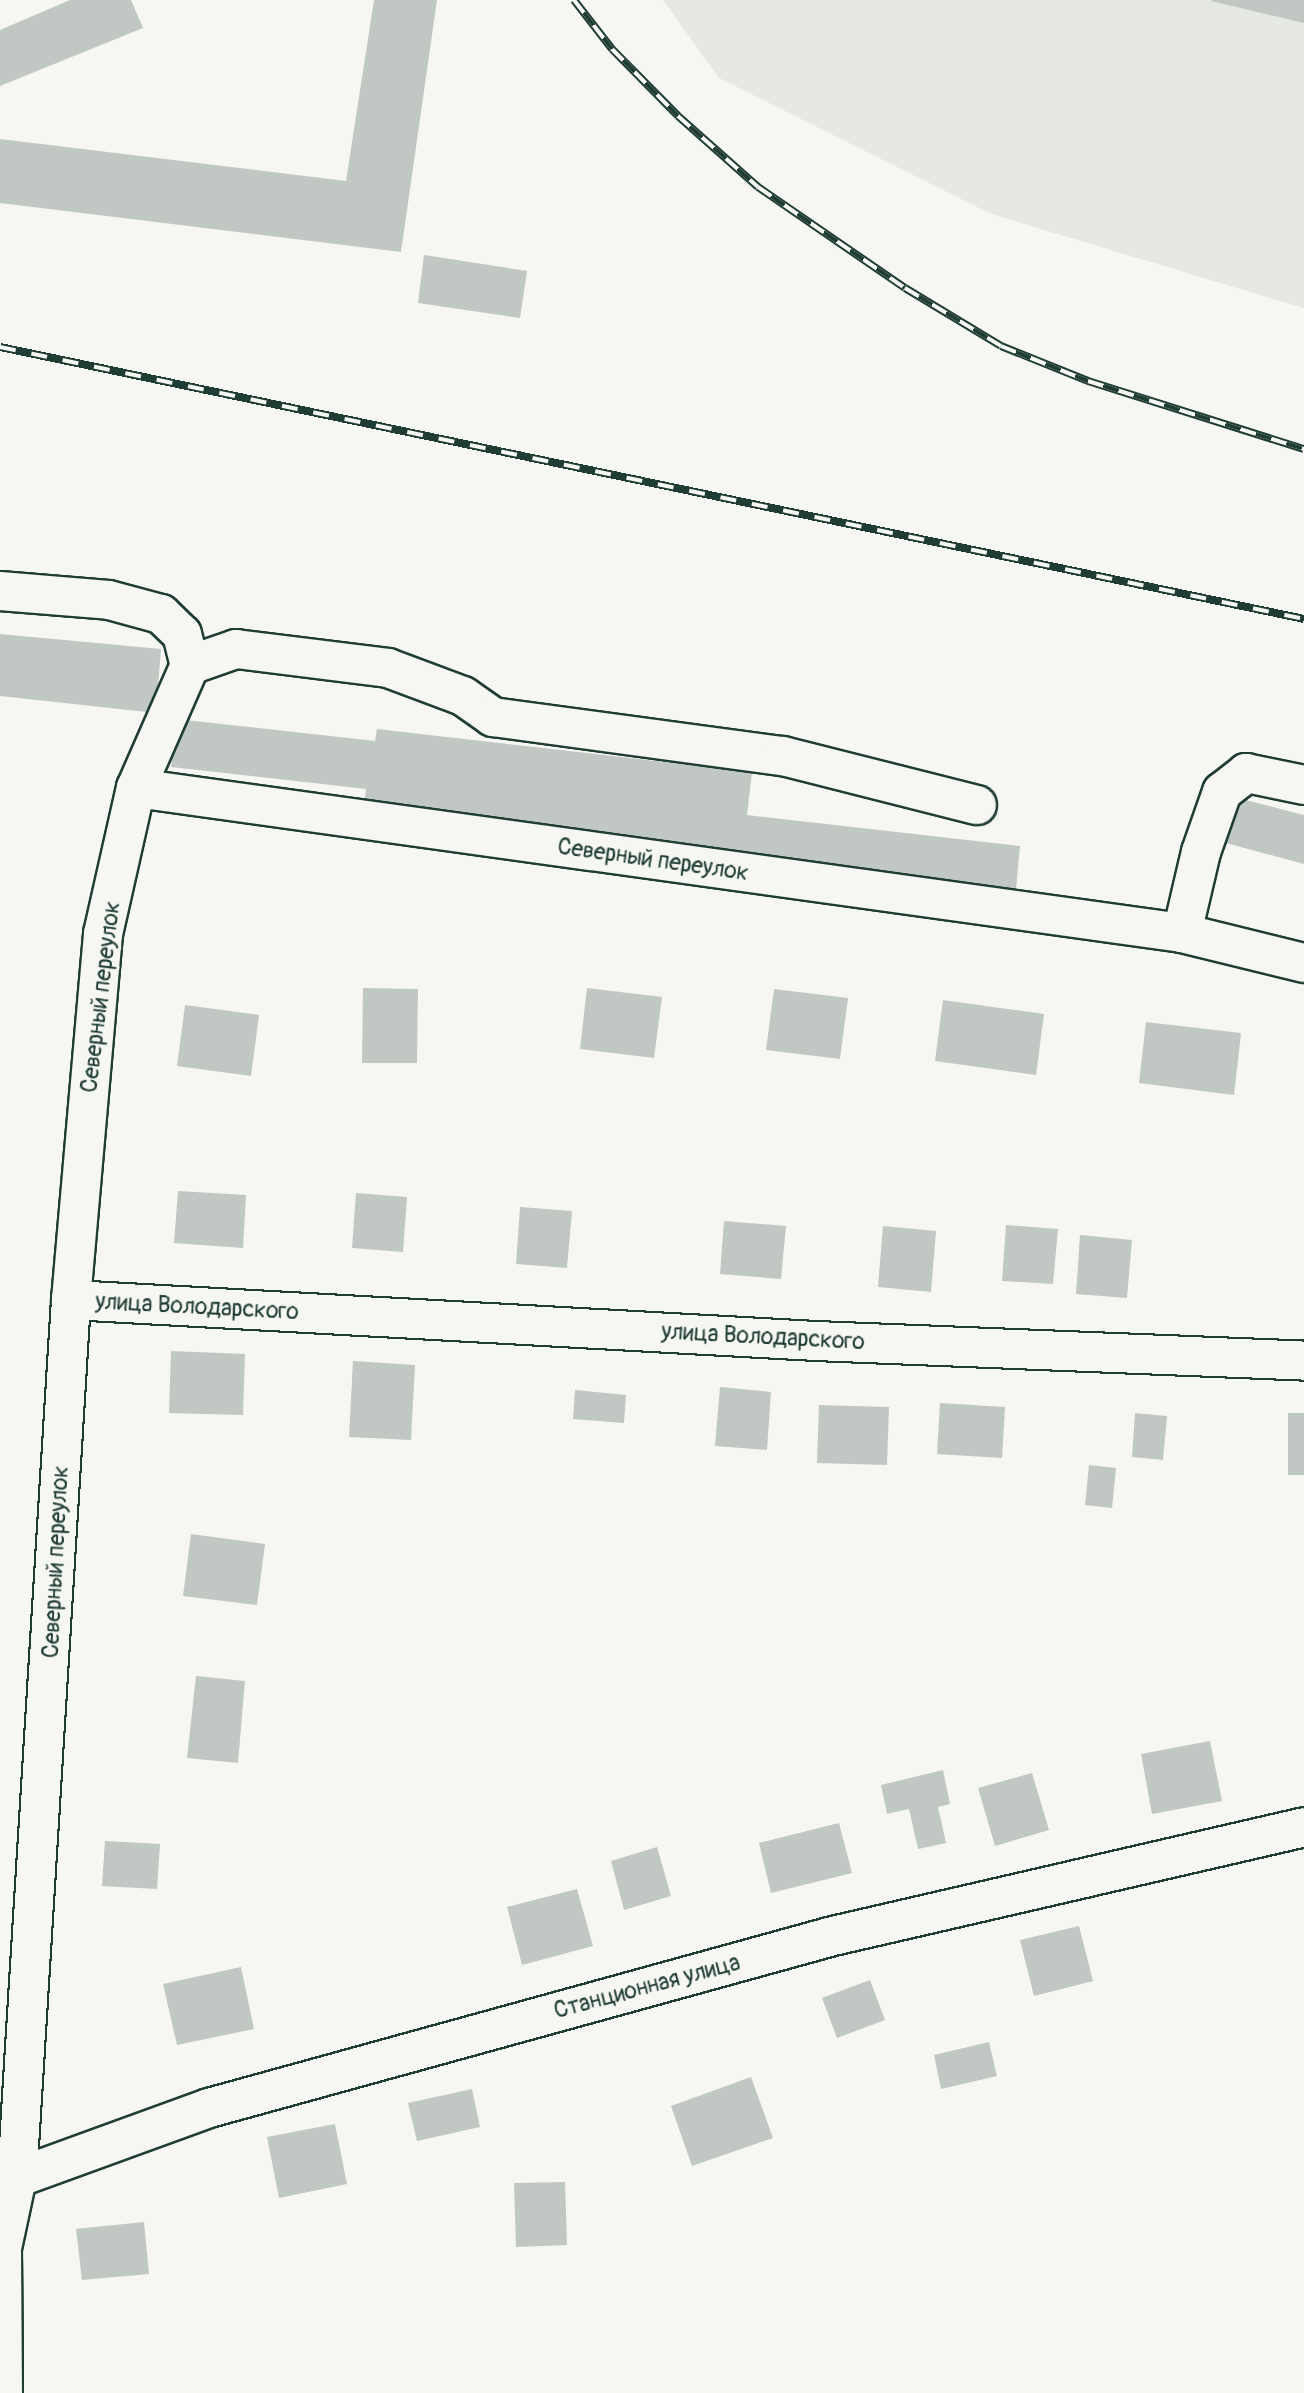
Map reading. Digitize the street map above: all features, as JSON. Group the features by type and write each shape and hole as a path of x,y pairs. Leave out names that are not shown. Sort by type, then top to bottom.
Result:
{"street":[{"path":"0,590 109,600 161,614 182,634 190,665 136,788"},
{"path":"190,665 236,649 388,668 463,696 493,717 782,756 976,805"},
{"path":"1182,933 1201,852 1222,792 1246,773 1304,785"},
{"name":"Северный переулок","path":"3,2393 2,2248 9,2181 71,1300 103,934 136,788 1182,933 1304,963"},
{"name":"улица Володарского","path":"71,1300 830,1341 1304,1359"},
{"name":"Станционная улица","path":"9,2181 209,2108 780,1950 1304,1826"}],"shaded area":[{"path":"663,0 1304,0 1304,308 991,214 719,78"}],"building":[{"path":"70,0 131,0 143,28 0,86 0,30"},
{"path":"374,0 437,0 401,252 0,203 0,139 346,181"},
{"path":"1304,0 1304,23 1211,1"},
{"path":"424,255 527,271 520,318 418,303"},
{"path":"0,634 161,649 156,713 0,696"},
{"path":"176,719 375,741 377,729 752,772 747,815 1020,846 1016,889 363,814 366,789 171,767"},
{"path":"1238,798 1304,815 1304,864 1226,843"},
{"path":"363,988 418,989 417,1063 362,1063"},
{"path":"587,988 662,997 654,1058 580,1049"},
{"path":"774,989 848,998 840,1059 766,1050"},
{"path":"943,1000 1044,1014 1036,1075 935,1061"},
{"path":"185,1005 259,1015 251,1076 177,1066"},
{"path":"1146,1022 1241,1033 1234,1095 1139,1083"},
{"path":"178,1191 246,1195 243,1248 174,1243"},
{"path":"356,1193 407,1197 403,1252 352,1248"},
{"path":"520,1207 572,1211 567,1268 516,1264"},
{"path":"724,1221 786,1226 781,1279 720,1274"},
{"path":"1006,1225 1058,1229 1053,1284 1002,1281"},
{"path":"883,1226 936,1231 931,1292 878,1287"},
{"path":"1080,1235 1132,1240 1127,1298 1076,1294"},
{"path":"171,1351 245,1354 243,1415 169,1413"},
{"path":"353,1361 415,1365 411,1440 349,1437"},
{"path":"720,1387 771,1392 767,1450 715,1446"},
{"path":"575,1390 626,1395 624,1423 573,1419"},
{"path":"940,1403 1005,1407 1002,1458 937,1454"},
{"path":"819,1405 889,1407 887,1465 817,1463"},
{"path":"1135,1413 1167,1416 1163,1460 1132,1457"},
{"path":"1288,1413 1304,1413 1304,1475 1288,1475"},
{"path":"1089,1465 1116,1468 1112,1508 1085,1505"},
{"path":"191,1534 265,1544 257,1605 183,1596"},
{"path":"196,1676 245,1681 238,1763 187,1758"},
{"path":"1210,1741 1222,1801 1152,1814 1141,1754"},
{"path":"943,1770 950,1804 938,1807 946,1843 918,1849 909,1809 887,1814 881,1785"},
{"path":"1032,1773 1049,1830 995,1846 978,1788"},
{"path":"839,1823 852,1873 771,1893 759,1843"},
{"path":"105,1841 160,1844 157,1889 102,1886"},
{"path":"657,1847 671,1896 624,1910 611,1861"},
{"path":"577,1889 593,1946 522,1965 507,1907"},
{"path":"1079,1926 1093,1981 1034,1996 1020,1940"},
{"path":"241,1967 254,2029 177,2045 163,1984"},
{"path":"870,1980 885,2020 837,2038 822,1998"},
{"path":"989,2042 997,2076 941,2089 934,2055"},
{"path":"751,2077 773,2138 692,2166 671,2106"},
{"path":"472,2089 480,2127 417,2141 408,2103"},
{"path":"335,2124 347,2184 279,2198 267,2137"},
{"path":"565,2182 567,2245 516,2247 514,2183"},
{"path":"144,2222 149,2274 82,2280 76,2229"}],"railway":[{"path":"574,0 612,49 678,116 758,187 905,288 1001,346 1088,381 1304,449"},
{"path":"0,347 1304,619"}]}
